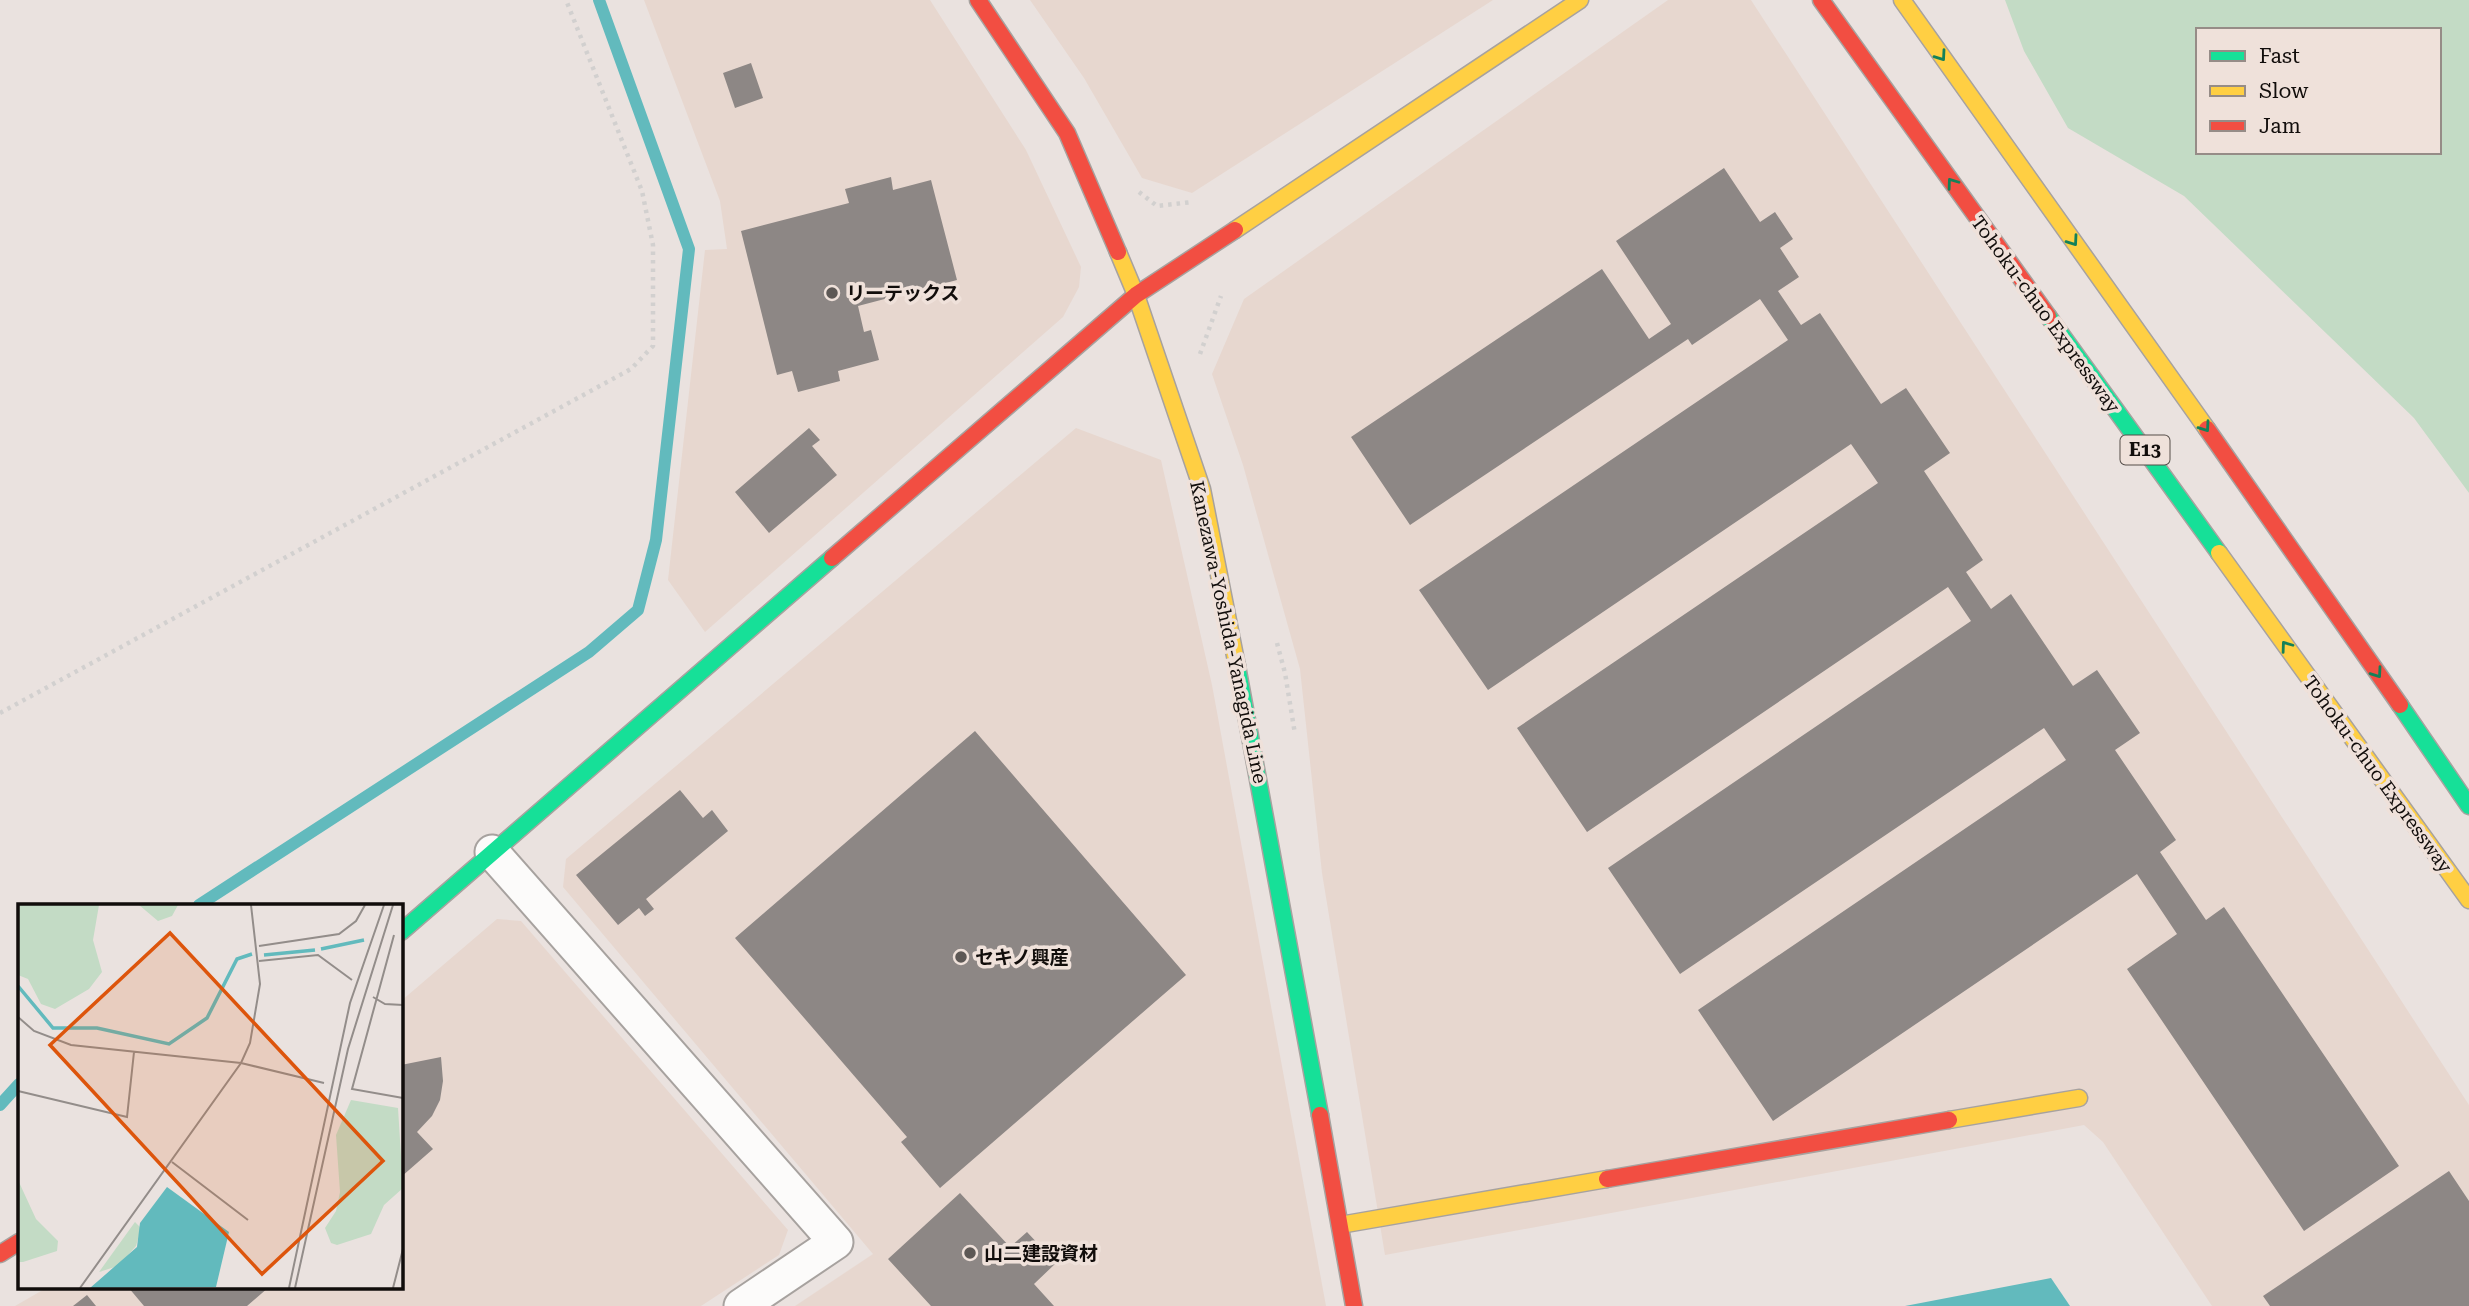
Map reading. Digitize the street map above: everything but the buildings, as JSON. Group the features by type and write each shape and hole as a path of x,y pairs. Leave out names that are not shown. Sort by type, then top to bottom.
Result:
{"main road":[{"name":"Kanezawa-Yoshida-Yanagida Line","path":"978,0 1067,133 1136,295 1202,489 1256,760 1354,1306"},
{"path":"402,931 1136,295 1580,0"},
{"name":"Tohoku-chuo Expressway","path":"1821,0 2469,900"},
{"path":"1902,0 2278,529 2469,806"},
{"path":"1340,1225 2079,1098"},
{"path":"0,1254 18,1243"}],"street":[{"path":"492,852 836,1242 741,1306"}],"path":[{"path":"0,713 631,369 653,346 653,245 642,191 566,0"}],"shaded area":[{"path":"644,0 930,0 1026,150 1081,267 1079,287 1063,317 705,632 668,580 705,250 727,249 720,201"},
{"path":"1030,0 1493,0 1192,193 1142,178 1084,78"},
{"path":"1668,0 1751,0 2469,1105 2469,1306 2212,1306 2103,1142 2084,1125 1385,1255 1322,873 1300,669 1243,465 1212,374 1244,299"},
{"path":"1076,428 1161,460 1212,685 1326,1306 795,1306 873,1254 563,887 566,859"},
{"path":"497,919 521,921 788,1230 779,1255 701,1306 15,1306 46,1288 402,1288 402,1000"}],"green space":[{"path":"2005,0 2469,0 2469,493 2414,418 2184,196 2068,128 2024,51"}],"water":[{"path":"2051,1278 2070,1306 1905,1306"}],"waterway":[{"path":"201,904 589,652 638,610 656,540 689,249 599,0"},
{"path":"0,1105 18,1085"}],"traffic: fast":[{"path":"2048,316 2219,553"},
{"path":"402,931 832,558"},
{"path":"1237,666 1320,1115"},
{"path":"2400,705 2469,806"}],"traffic: slow":[{"path":"1235,230 1580,0"},
{"path":"1902,0 2207,429"},
{"path":"1118,252 1136,295 1202,489 1237,666"},
{"path":"2219,553 2469,900"},
{"path":"1949,1120 2079,1098"},
{"path":"1340,1225 1607,1179"}],"traffic: jam":[{"path":"978,0 1067,133 1118,252"},
{"path":"1821,0 2048,316"},
{"path":"832,558 1136,295 1235,230"},
{"path":"2207,429 2400,705"},
{"path":"1320,1115 1354,1306"},
{"path":"1607,1179 1949,1120"},
{"path":"0,1254 18,1243"}],"place":[{"name":"リーテックス","path":"832,293"},
{"name":"セキノ興産","path":"961,957"},
{"name":"山二建設資材","path":"970,1253"}]}
